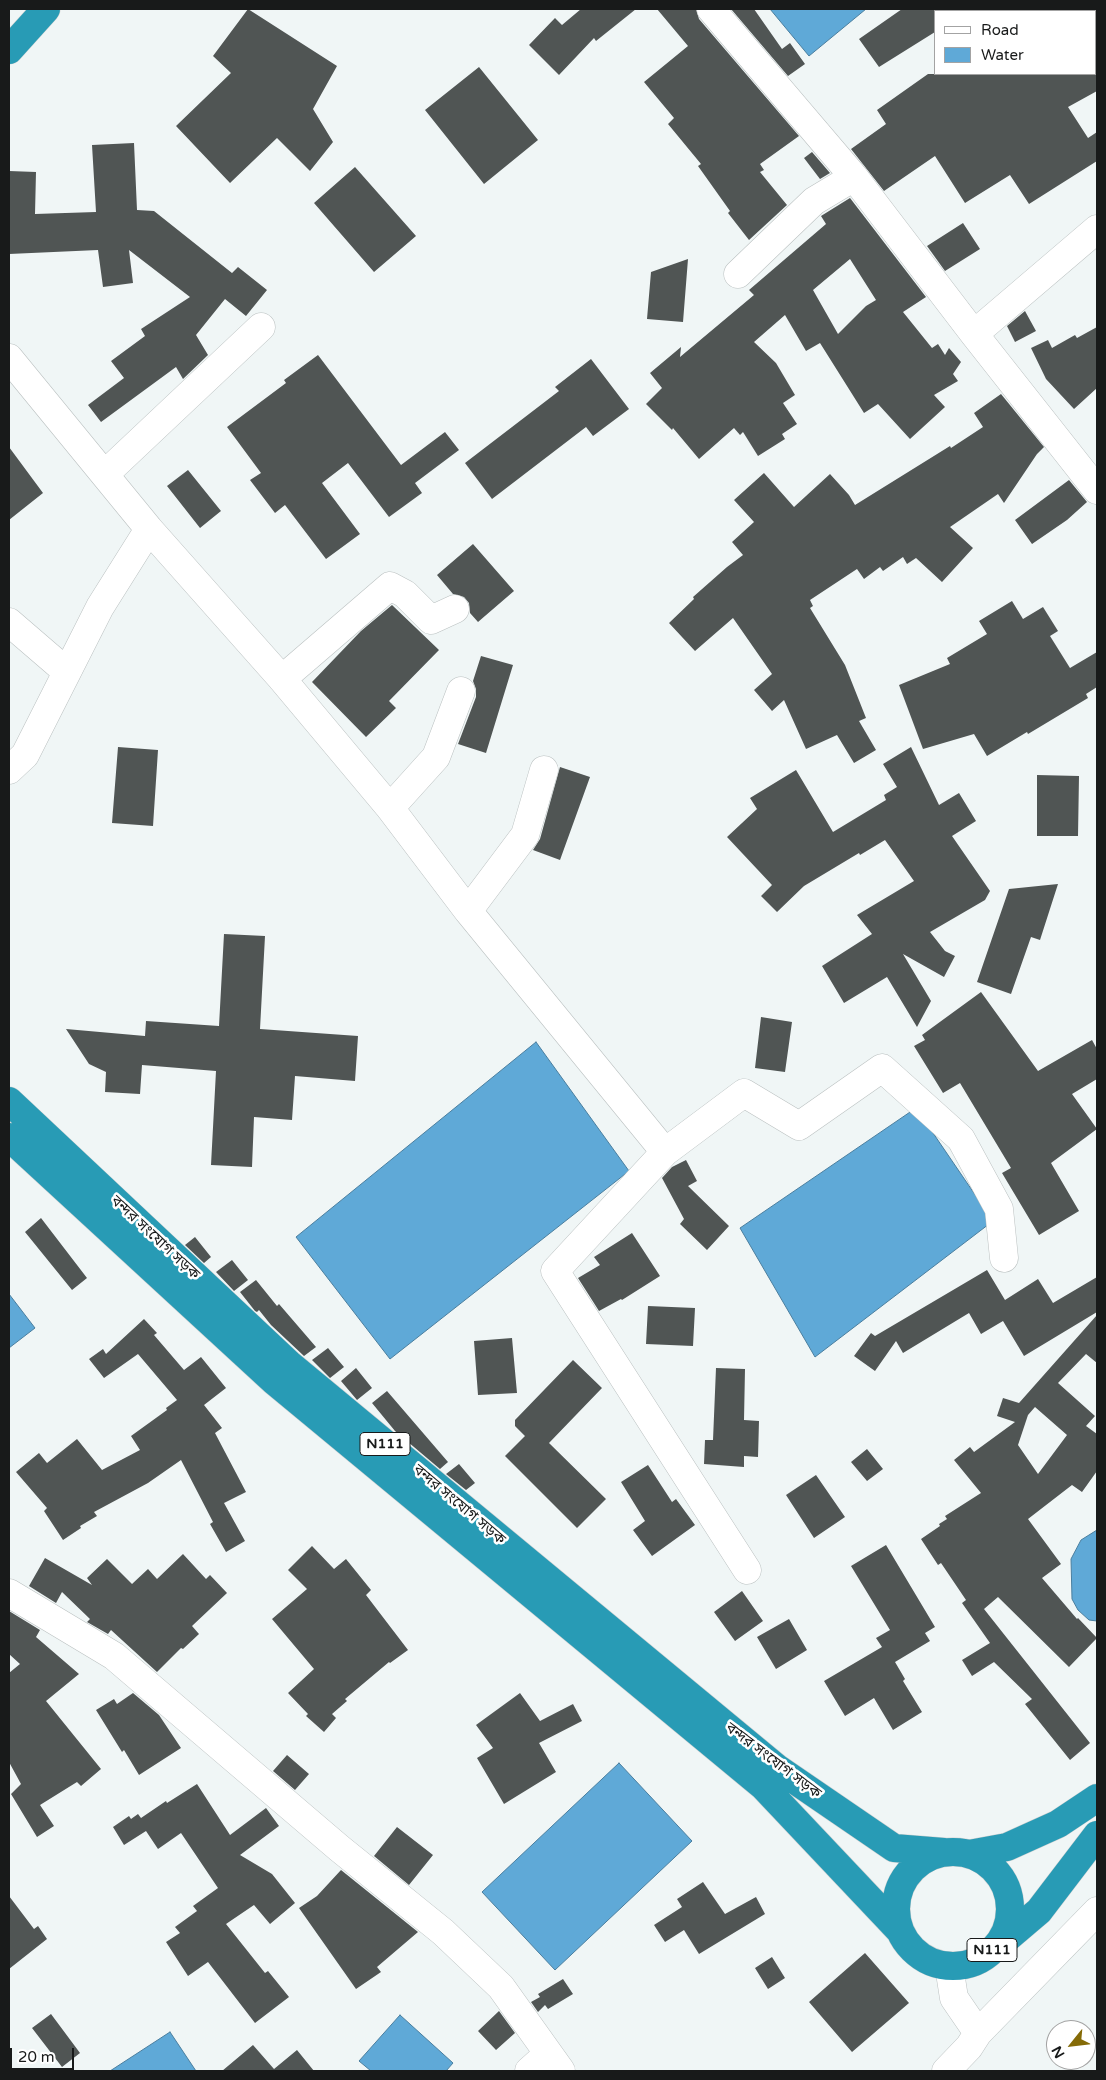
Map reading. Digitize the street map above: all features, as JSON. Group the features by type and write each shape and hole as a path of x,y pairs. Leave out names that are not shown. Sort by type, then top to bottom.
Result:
{"highway":[{"path":"9,50 46,9"},
{"name":"বন্দর সংযোগ সড়ক","path":"9,1101 289,1364 778,1768 894,1848 957,1853 1007,1847 1058,1824 1097,1798"},
{"name":"বন্দর সংযোগ সড়ক","path":"9,1137 274,1381 764,1786 900,1932"},
{"name":"N111","path":"988,1954 1001,1941 1008,1925 1010,1907 1007,1890 998,1874 986,1861 957,1853 928,1857 913,1867 903,1880 896,1897 896,1914 900,1932 908,1945 920,1956 934,1963 963,1966 976,1962 988,1954 1039,1911 1097,1835"}],"street":[{"path":"9,62 62,9"},
{"path":"711,9 854,177 1097,490"},
{"path":"738,274 814,201 854,177"},
{"path":"974,334 1097,229"},
{"path":"105,474 261,327"},
{"path":"9,358 149,529 282,680 390,808 468,911 664,1152"},
{"path":"9,770 25,755 100,607 149,529"},
{"path":"282,680 390,586 405,594 432,620 456,609"},
{"path":"9,622 67,672"},
{"path":"390,808 436,758 461,691"},
{"path":"468,911 525,835 544,770"},
{"path":"747,1570 555,1271 664,1152 744,1093 799,1126 882,1068 961,1139 999,1209 1004,1258"},
{"path":"9,1593 114,1656 339,1848 443,1932 500,1987 546,2065"},
{"path":"946,2071 969,2047 978,2033 1097,1910"},
{"path":"949,1966 954,1998 978,2033"}],"water":[{"path":"770,9 866,9 809,56"},
{"path":"536,1042 629,1171 390,1359 296,1237"},
{"path":"916,1108 993,1221 815,1357 740,1228"},
{"path":"9,1294 35,1328 9,1348"},
{"path":"1097,1530 1097,1621 1089,1620 1078,1610 1072,1599 1071,1559 1081,1540"},
{"path":"619,1763 692,1841 555,1970 482,1892"},
{"path":"400,2015 453,2063 446,2071 371,2071 359,2061"},
{"path":"170,2032 196,2071 110,2071"}],"building":[{"path":"248,9 337,66 313,109 333,142 310,171 277,138 230,183 176,126 231,73 213,56"},
{"path":"581,9 636,9 596,41 594,38 559,75 529,45 555,18 562,25"},
{"path":"657,9 696,9 699,19 799,136 760,164 764,170 760,172 787,205 749,240 728,213 730,211 698,166 701,164 668,124 674,118 644,82 688,46"},
{"path":"731,9 754,9 782,49 790,43 805,64 788,76"},
{"path":"902,9 935,9 934,33 879,67 859,39"},
{"path":"479,67 538,140 484,184 425,110"},
{"path":"928,74 1097,74 1097,91 1068,107 1088,138 1097,132 1097,161 1029,204 1010,175 965,203 935,156 884,191 851,149 886,124 877,110"},
{"path":"134,143 137,210 154,211 232,273 238,267 267,290 246,316 225,299 196,335 208,355 183,379 176,367 101,422 88,405 124,378 111,361 145,336 141,329 190,297 129,250 133,283 103,287 98,250 9,254 9,171 36,172 35,214 96,212 92,145"},
{"path":"812,152 830,173 820,179 804,158"},
{"path":"355,167 416,236 374,272 314,203"},
{"path":"850,198 926,297 903,312 932,348 938,344 945,355 949,348 961,362 953,374 958,381 934,395 945,407 910,439 878,404 864,413 820,343 806,351 785,315 754,342 776,363 795,395 783,403 797,424 782,434 785,439 758,456 743,432 740,435 734,428 699,459 673,428 672,430 646,404 662,388 650,373 681,347 680,357 754,295 749,290 826,224 821,216","holes":["850,259 876,300 866,306 838,334 813,290"]},
{"path":"963,223 980,249 945,271 927,246"},
{"path":"688,259 683,322 647,319 651,272"},
{"path":"1025,311 1036,331 1015,342 1007,326"},
{"path":"1097,327 1097,388 1074,409 1046,379 1031,348 1048,340 1052,348 1075,335 1077,338"},
{"path":"318,355 401,465 445,432 459,450 415,483 422,493 389,517 348,463 322,483 360,534 326,559 285,505 275,513 250,480 261,473 227,427 286,383 284,380"},
{"path":"591,359 629,409 593,436 586,427 492,499 465,463 559,391 555,387"},
{"path":"1001,394 1044,447 1037,454 1004,503 998,494 950,527 973,548 942,582 916,558 907,564 903,557 883,571 880,567 864,579 857,569 810,600 813,606 810,608 845,665 866,718 859,721 876,750 854,763 837,735 806,749 784,700 772,711 754,690 772,674 733,618 695,651 669,623 694,599 693,597 743,555 732,542 754,522 734,500 764,473 794,507 830,474 849,495 855,505 983,427 974,413"},
{"path":"9,447 43,493 9,520"},
{"path":"188,470 221,511 200,528 167,486"},
{"path":"1069,480 1087,502 1067,520 1032,544 1015,520"},
{"path":"473,544 514,591 478,622 470,613 469,603 464,597 453,594 437,575"},
{"path":"1012,601 1023,619 1043,607 1058,631 1050,636 1070,668 1097,652 1097,687 1086,694 1088,698 987,756 974,734 923,749 899,685 950,664 947,658 987,634 979,621"},
{"path":"392,605 439,650 389,701 396,708 366,737 312,682 361,631"},
{"path":"481,656 513,665 486,753 458,744 476,697 473,681"},
{"path":"118,747 158,750 153,826 112,823"},
{"path":"911,747 939,805 959,793 976,821 952,836 990,891 985,900 930,932 945,951 955,956 944,977 903,954 931,1001 917,1027 887,977 844,1003 822,966 872,934 857,915 914,881 885,840 860,855 859,853 804,886 777,912 761,896 772,885 727,837 757,809 750,798 796,770 833,832 886,800 884,795 897,787 883,764"},
{"path":"560,767 590,777 560,860 533,850 540,839"},
{"path":"1037,775 1079,776 1078,836 1037,836"},
{"path":"1058,884 1040,940 1031,937 1011,994 977,982 1009,889"},
{"path":"224,934 265,936 260,1029 358,1036 355,1081 295,1076 292,1120 254,1117 252,1167 211,1165 216,1071 142,1065 140,1094 105,1092 106,1072 89,1064 66,1029 145,1036 146,1021 219,1026"},
{"path":"981,992 1038,1071 1092,1040 1097,1049 1097,1079 1072,1094 1097,1129 1051,1163 1079,1211 1039,1235 1002,1173 1011,1168 960,1083 943,1093 914,1046 925,1040 922,1035"},
{"path":"761,1017 792,1022 785,1072 755,1068"},
{"path":"686,1160 697,1181 688,1186 729,1226 707,1250 680,1224 684,1219 662,1178 672,1167"},
{"path":"41,1218 87,1278 72,1290 25,1232"},
{"path":"632,1233 660,1276 622,1300 599,1311 578,1278 600,1265 594,1257"},
{"path":"195,1237 211,1257 204,1263 185,1245"},
{"path":"232,1260 248,1280 234,1291 216,1272"},
{"path":"987,1270 1005,1300 1038,1279 1053,1303 1097,1277 1097,1312 1024,1356 1003,1321 981,1334 969,1313 903,1353 896,1341 875,1371 854,1356 871,1333 875,1336"},
{"path":"256,1280 277,1306 279,1304 316,1347 304,1356 271,1325 259,1310 255,1311 240,1292"},
{"path":"648,1306 695,1308 693,1346 646,1344"},
{"path":"1097,1315 1097,1363 1086,1354 1058,1383 1095,1416 1086,1426 1097,1434 1097,1471 1082,1492 1072,1485 1028,1519 1061,1564 1042,1578 1077,1619 1097,1638 1069,1667 998,1597 984,1609 1090,1743 1070,1760 1025,1704 1032,1699 994,1662 972,1676 962,1660 990,1643 962,1603 966,1600 941,1563 938,1565 921,1539 940,1526 939,1524 947,1519 945,1516 981,1493 954,1460 970,1447 974,1452 1015,1422 997,1416 1003,1398 1019,1403","holes":["1035,1407 1067,1435 1038,1474 1018,1445 1028,1415"]},
{"path":"144,1319 157,1333 154,1335 184,1370 201,1357 226,1388 204,1405 222,1428 215,1433 246,1492 224,1503 245,1541 226,1552 210,1524 213,1522 181,1460 148,1483 94,1512 97,1516 80,1526 81,1528 63,1540 44,1511 47,1508 16,1472 39,1453 47,1463 77,1439 102,1470 140,1450 131,1436 167,1410 166,1408 177,1400 138,1354 104,1378 89,1359 103,1349 106,1354"},
{"path":"512,1338 517,1393 478,1395 474,1341"},
{"path":"328,1348 344,1367 330,1378 312,1360"},
{"path":"573,1360 602,1388 549,1443 606,1499 577,1528 505,1456 525,1436 515,1426 515,1420"},
{"path":"356,1368 372,1388 357,1400 341,1381"},
{"path":"716,1368 745,1369 744,1420 759,1421 758,1457 744,1456 744,1467 704,1464 705,1440 713,1440"},
{"path":"387,1391 448,1462 440,1469 395,1431 372,1403"},
{"path":"867,1449 883,1469 867,1481 851,1462"},
{"path":"459,1464 475,1483 466,1490 446,1474"},
{"path":"648,1465 672,1502 676,1499 695,1525 652,1556 633,1530 645,1521 621,1482"},
{"path":"816,1475 845,1517 814,1538 786,1495"},
{"path":"886,1545 935,1627 925,1633 930,1641 895,1662 905,1679 903,1681 922,1712 893,1730 874,1698 845,1716 824,1681 882,1647 876,1638 890,1630 851,1566"},
{"path":"312,1546 334,1569 346,1559 371,1590 366,1595 408,1650 389,1662 345,1699 347,1701 332,1714 336,1718 324,1732 306,1716 308,1714 288,1693 314,1669 272,1619 307,1589 288,1570"},
{"path":"183,1554 206,1579 210,1575 227,1593 192,1626 199,1634 183,1649 181,1648 157,1672 111,1630 108,1634 87,1622 90,1619 62,1592 56,1603 29,1586 45,1558 92,1585 87,1578 107,1559 132,1584 148,1569 157,1579"},
{"path":"742,1591 763,1621 735,1641 714,1612"},
{"path":"9,1611 40,1630 36,1637 79,1674 46,1701 101,1769 81,1786 77,1782 40,1805 54,1826 37,1837 11,1794 21,1784 9,1762 9,1673 20,1664 9,1654"},
{"path":"789,1619 807,1650 776,1669 757,1637"},
{"path":"133,1693 159,1715 181,1748 139,1775 96,1710 114,1699 117,1704"},
{"path":"520,1693 540,1721 573,1704 582,1721 539,1743 556,1772 504,1804 477,1758 493,1748 476,1725"},
{"path":"287,1755 309,1774 295,1790 273,1771"},
{"path":"197,1784 230,1835 266,1808 279,1826 240,1855 272,1874 295,1903 270,1924 254,1905 226,1924 265,1973 268,1971 289,1997 255,2023 208,1962 188,1976 166,1942 180,1933 175,1927 197,1911 193,1906 218,1888 181,1833 158,1849 146,1831 124,1845 113,1827 129,1816 131,1819 138,1814 141,1818 166,1801 167,1803"},
{"path":"397,1827 433,1855 409,1885 374,1856"},
{"path":"341,1870 418,1932 377,1967 381,1972 356,1989 299,1908 317,1896"},
{"path":"703,1882 725,1914 756,1897 765,1914 699,1954 684,1930 665,1942 654,1925 682,1907 677,1899"},
{"path":"9,1896 34,1929 38,1926 47,1939 9,1969"},
{"path":"865,1953 909,2003 852,2052 809,2002"},
{"path":"772,1957 785,1978 768,1989 755,1968"},
{"path":"563,1979 573,1994 548,2009 545,2005 538,2012 531,2002 540,1997 538,1994"},
{"path":"499,2011 515,2033 496,2050 478,2031"},
{"path":"51,2014 80,2053 62,2067 32,2028"},
{"path":"253,2045 274,2069 297,2050 314,2071 222,2071"}]}
